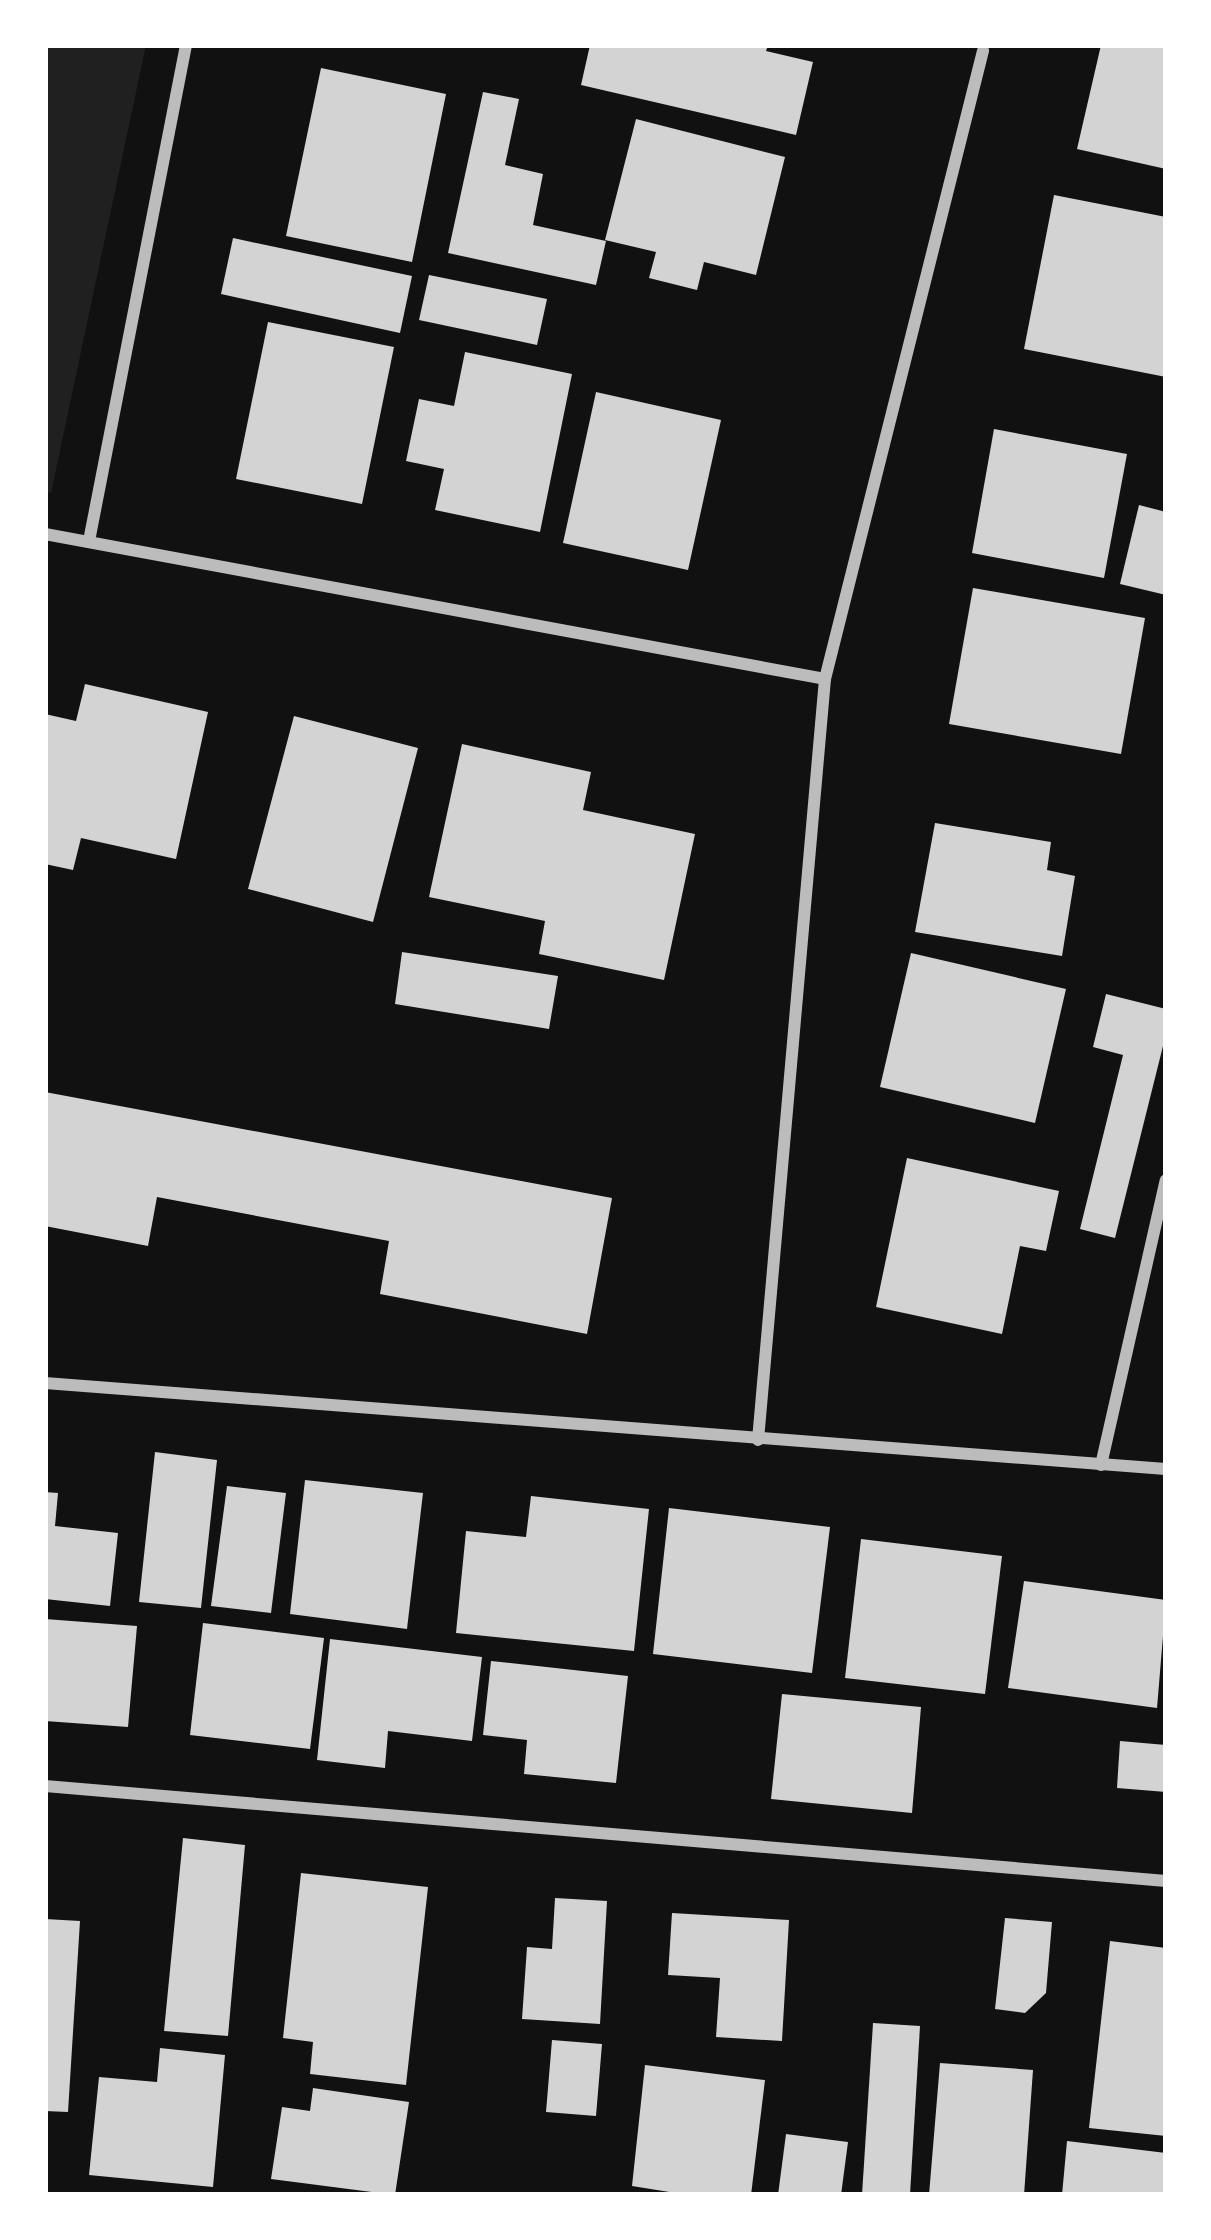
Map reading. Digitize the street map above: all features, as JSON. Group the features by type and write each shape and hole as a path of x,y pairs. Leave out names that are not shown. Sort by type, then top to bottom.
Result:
{"street":[{"path":"89,541 187,45"},
{"path":"758,1440 825,680 983,50"},
{"path":"45,534 825,680"},
{"path":"1101,1465 1166,1180"},
{"path":"45,1383 1166,1469"},
{"path":"45,1786 1166,1881"}],"shaded area":[{"path":"45,45 146,45 51,493 45,492"}],"building":[{"path":"590,45 768,45 766,51 813,62 796,135 581,85"},
{"path":"1101,45 1166,45 1166,169 1077,149"},
{"path":"321,68 446,94 412,262 286,236"},
{"path":"483,92 519,99 505,165 543,174 533,225 606,241 596,285 448,253"},
{"path":"636,119 785,157 756,275 704,262 697,290 649,278 656,252 605,240"},
{"path":"1054,195 1166,217 1166,377 1024,349"},
{"path":"233,238 412,276 400,333 221,294"},
{"path":"429,275 547,299 537,345 419,320"},
{"path":"268,322 394,347 362,504 236,479"},
{"path":"465,352 572,374 540,532 435,510 444,469 406,461 419,399 454,406"},
{"path":"596,392 721,420 688,570 563,543"},
{"path":"994,429 1127,454 1104,578 972,553"},
{"path":"1139,505 1166,512 1166,595 1120,584"},
{"path":"973,588 1145,618 1121,754 949,724"},
{"path":"85,684 208,712 176,859 81,838 73,870 45,864 45,714 76,721"},
{"path":"294,716 418,748 373,922 248,889"},
{"path":"462,744 591,772 583,810 695,834 664,980 539,954 545,921 429,897"},
{"path":"935,823 1051,842 1047,870 1075,876 1062,956 915,932"},
{"path":"402,952 558,976 549,1029 395,1004"},
{"path":"911,953 1066,989 1035,1123 880,1087"},
{"path":"1106,994 1166,1009 1166,1034 1115,1238 1080,1229 1123,1055 1093,1047"},
{"path":"45,1092 612,1198 587,1334 380,1294 389,1241 157,1197 148,1246 45,1226"},
{"path":"907,1158 1059,1191 1046,1251 1020,1246 1002,1334 876,1307"},
{"path":"155,1452 217,1460 201,1608 139,1602"},
{"path":"305,1480 423,1493 407,1629 290,1614"},
{"path":"227,1486 286,1493 271,1613 211,1606"},
{"path":"45,1492 58,1493 55,1526 118,1533 110,1606 45,1599"},
{"path":"531,1496 649,1509 634,1651 456,1633 466,1531 526,1537"},
{"path":"669,1508 830,1527 812,1673 653,1654"},
{"path":"861,1539 1002,1556 985,1694 845,1678"},
{"path":"1024,1581 1166,1600 1157,1708 1008,1688"},
{"path":"45,1619 137,1626 128,1727 45,1721"},
{"path":"203,1623 324,1638 310,1749 190,1735"},
{"path":"330,1639 482,1657 472,1741 388,1731 385,1768 317,1760"},
{"path":"491,1661 628,1676 616,1783 524,1774 527,1740 483,1735"},
{"path":"782,1694 921,1707 912,1813 771,1799"},
{"path":"1120,1741 1166,1745 1166,1792 1117,1788"},
{"path":"183,1838 245,1845 228,2036 164,2031"},
{"path":"301,1873 428,1887 406,2085 310,2074 313,2042 283,2038"},
{"path":"555,1898 607,1901 600,2024 522,2019 527,1947 552,1949"},
{"path":"672,1913 789,1920 782,2041 716,2037 720,1978 668,1975"},
{"path":"1005,1918 1052,1922 1046,1993 1025,2013 995,2009"},
{"path":"45,1919 80,1921 68,2112 45,2111"},
{"path":"1110,1941 1166,1948 1166,2136 1089,2128"},
{"path":"873,2023 920,2026 910,2195 862,2195"},
{"path":"552,2040 602,2044 596,2116 546,2112"},
{"path":"160,2048 225,2055 213,2187 89,2175 99,2077 157,2082"},
{"path":"940,2063 1033,2070 1024,2195 929,2195"},
{"path":"645,2065 765,2080 751,2195 688,2195 632,2186"},
{"path":"313,2088 409,2102 395,2195 271,2179 282,2107 310,2111"},
{"path":"786,2134 848,2142 841,2195 778,2195"},
{"path":"1067,2141 1166,2153 1166,2195 1062,2195"}]}
